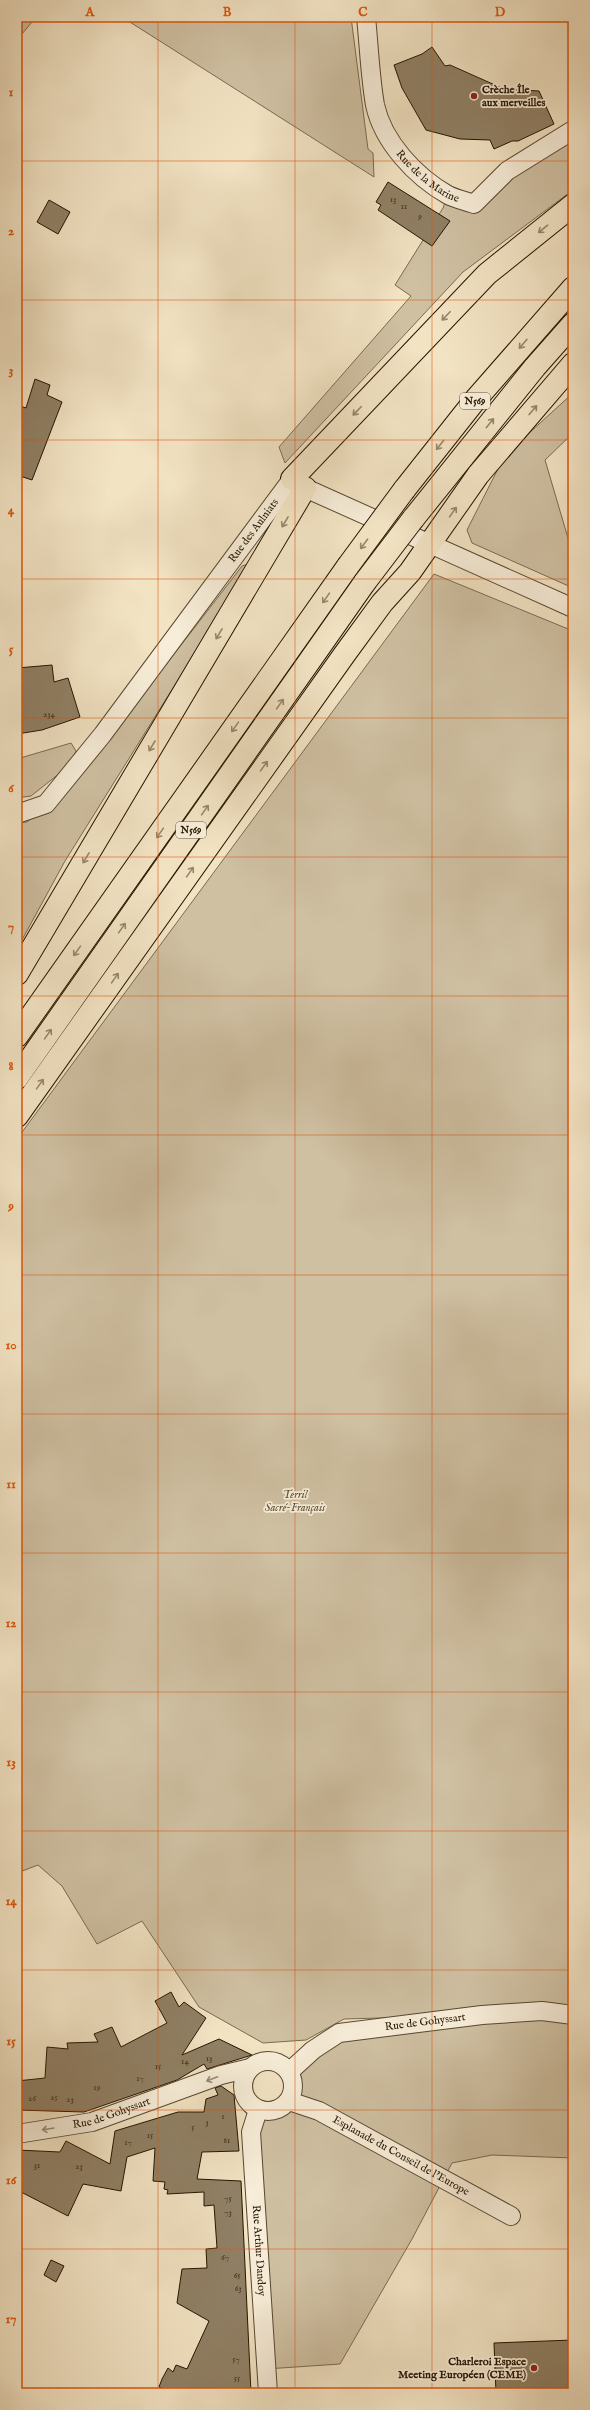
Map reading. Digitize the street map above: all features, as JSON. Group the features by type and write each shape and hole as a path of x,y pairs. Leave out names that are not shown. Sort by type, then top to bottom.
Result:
{"highway":[{"path":"17,974 298,484 487,274 573,205"},
{"name":"N569","path":"17,1036 348,566 476,399 548,314 573,288"},
{"name":"N569","path":"17,1078 365,582 413,518 534,367 573,324"},
{"path":"17,1116 382,603 410,572 431,544 478,475 573,364"}],"street":[{"name":"Rue de la Marine","path":"366,17 376,106 385,131 396,149 414,170 448,195 474,204 507,171 573,130"},
{"path":"298,484 573,608"},
{"name":"Rue des Aulniats","path":"17,814 46,804 103,734 298,484"},
{"name":"Rue de Gohyssart","path":"17,2134 92,2122 221,2075 250,2068 263,2060 278,2062 290,2071 313,2050 340,2033 482,2015 542,2011 573,2015"},
{"path":"250,2068 242,2083 246,2099 258,2110 275,2111 289,2101 294,2086 290,2071"},
{"name":"Esplanade du Conseil de l'Europe","path":"289,2101 319,2111 511,2216"},
{"name":"Rue Arthur Dandoy","path":"258,2110 251,2132 268,2393"}],"green space":[{"path":"17,17 36,17 17,40"},
{"path":"122,17 351,17 368,149 373,153 374,177"},
{"path":"573,133 573,190 463,272 285,463 279,447 411,296 395,285 443,208 448,195 474,204"},
{"path":"573,393 573,433 545,460 573,555 573,588 472,543 467,530 505,455"},
{"path":"251,563 65,861 17,949 17,823 27,822 80,776 242,566"},
{"name":"Terril Sacré-Français","path":"434,574 573,631 573,2158 492,2155 452,2163 412,2239 340,2364 266,2369 256,2125 293,2102 296,2058 414,2017 344,2019 306,2040 263,2043 199,2007 142,1921 97,1944 62,1886 38,1865 17,1873 17,1139"},
{"path":"71,743 76,751 70,765 31,796 17,798 17,759"}],"building":[{"name":"Crèche Île aux merveilles","path":"432,47 445,66 450,65 504,89 539,91 554,124 518,141 512,141 494,149 490,140 460,139 426,130 402,88 394,65 422,54"},
{"path":"388,182 450,221 432,246 378,210 381,205 376,202"},
{"path":"49,200 70,212 58,234 37,222"},
{"path":"35,379 50,385 47,395 62,402 32,480 17,475 17,405 26,408"},
{"path":"52,665 54,682 68,678 80,717 42,730 17,734 17,668"},
{"path":"171,1992 179,2007 184,2002 206,2018 182,2055 219,2039 252,2055 207,2069 204,2064 177,2080 84,2112 17,2110 17,2081 45,2078 47,2047 68,2049 67,2043 98,2042 94,2034 112,2027 121,2047 167,2023 155,2001"},
{"path":"221,2086 234,2095 239,2151 202,2152 197,2179 241,2181 251,2393 175,2393 159,2387 162,2379 168,2368 173,2372 176,2365 187,2369 209,2321 177,2303 182,2269 207,2268 206,2249 217,2248 214,2205 204,2206 204,2192 167,2194 168,2190 164,2189 165,2182 153,2181 155,2148 127,2157 121,2191 83,2184 68,2216 17,2190 17,2150 60,2152 66,2141 110,2164 115,2131 178,2112 204,2112 206,2099 218,2095 215,2088"},
{"path":"51,2260 64,2266 56,2282 44,2275"},
{"name":"Charleroi Espace Meeting Européen (CEME)","path":"573,2340 573,2393 496,2393 494,2343"}],"place":[{"name":"Crèche Île aux merveilles","path":"474,96"},
{"name":"Charleroi Espace Meeting Européen (CEME)","path":"534,2368"}]}
